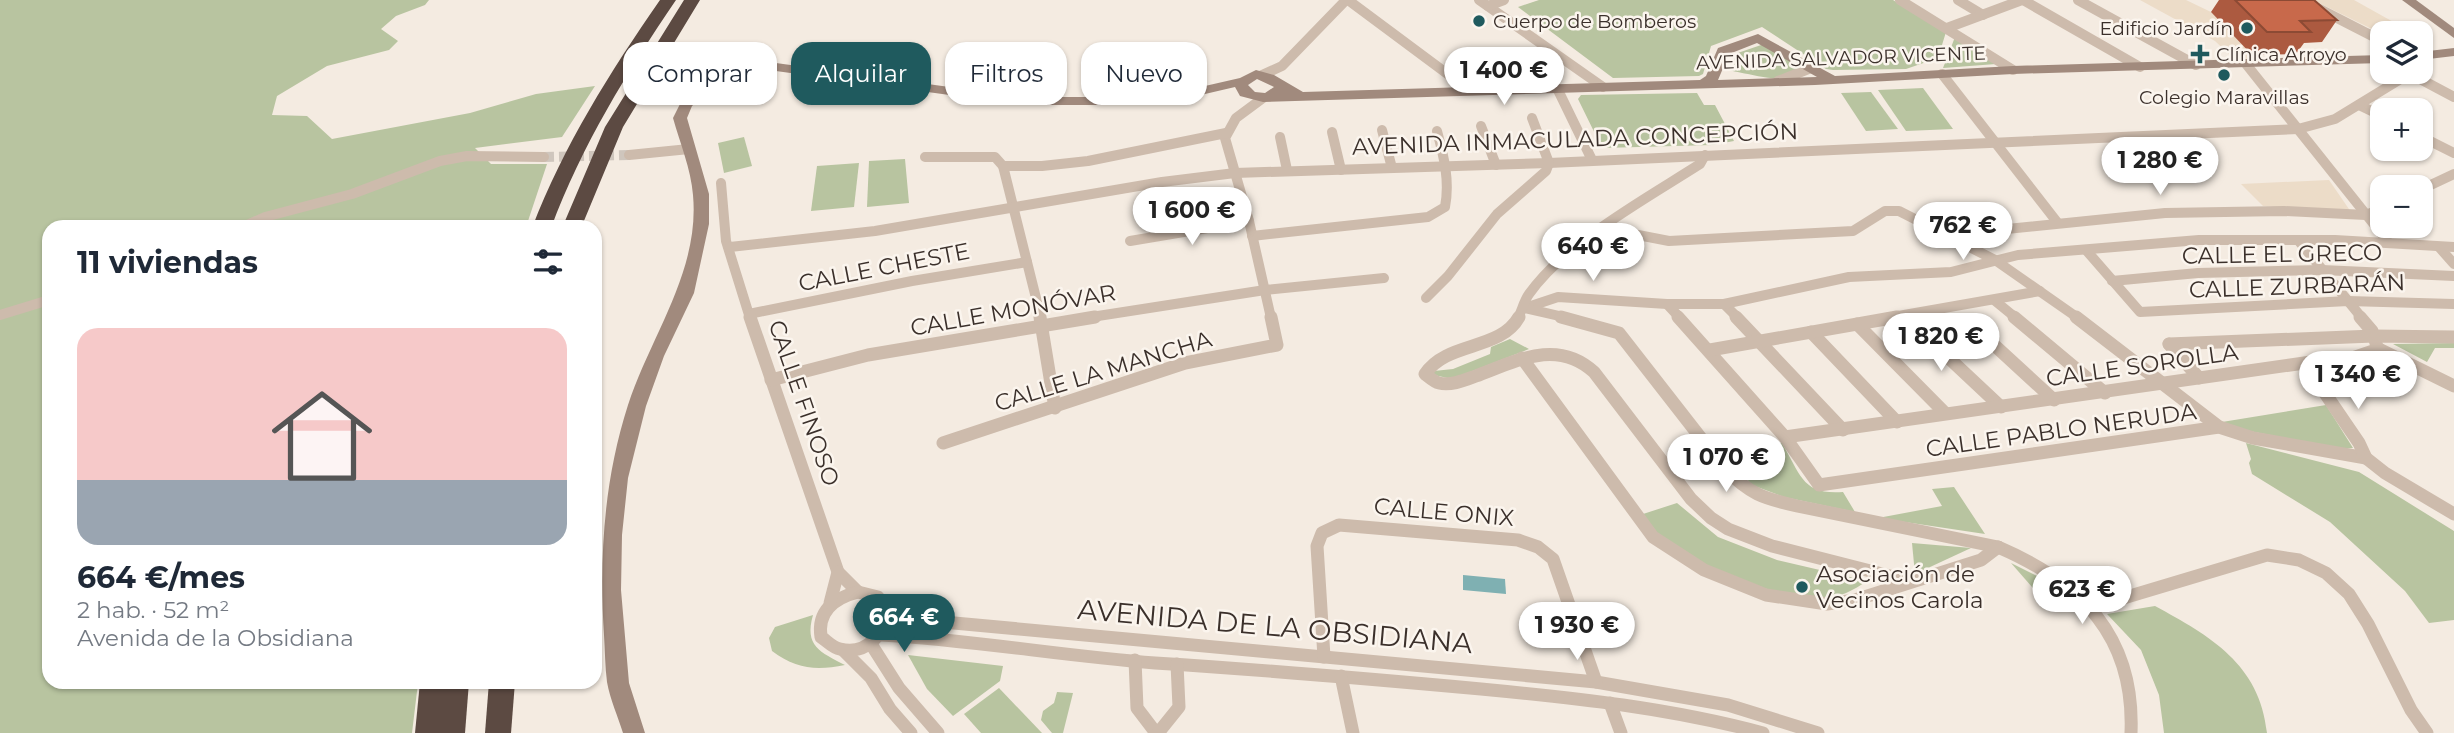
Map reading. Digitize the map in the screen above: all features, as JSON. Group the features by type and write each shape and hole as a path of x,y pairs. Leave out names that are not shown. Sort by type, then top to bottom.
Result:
{"highway":[{"path":"544,220 565,171 597,109 668,0"},
{"path":"574,220 614,127 692,0"},
{"path":"428,733 432,689"},
{"path":"452,733 455,689"},
{"path":"498,733 501,689"}],"street":[{"path":"1265,290 1249,221 1226,148 1226,133 1241,113 1272,84 1347,0 1469,90"},
{"path":"1479,0 1603,87"},
{"path":"1488,6 1504,0"},
{"path":"1900,0 2013,70"},
{"path":"1958,0 1983,15"},
{"path":"1947,28 2023,0 2140,67"},
{"path":"2078,0 2196,65"},
{"path":"2302,0 2370,35"},
{"path":"2408,0 2451,33"},
{"path":"1706,82 1712,78 1724,51 1758,38 1811,68 1838,79"},
{"path":"2433,57 2454,52"},
{"name":"AVENIDA SALVADOR VICENTE","path":"1272,84 1302,95 2370,59"},
{"path":"2246,64 2388,242"},
{"path":"634,733 618,683 611,590 612,536 619,478 637,407 655,356 686,293 701,224 701,194 680,118 687,103 711,83 753,69 788,68 1022,101 1101,102 1193,92 1245,90 1272,84"},
{"path":"1778,81 1811,68"},
{"path":"1942,74 2057,222"},
{"path":"1241,113 1245,90 1251,76 1272,84"},
{"name":"AVENIDA INMACULADA CONCEPCIÓN","path":"728,244 875,231 1162,182 1235,173 1549,163 2298,129 2335,119 2391,84"},
{"path":"2431,84 2454,97"},
{"path":"1557,88 1592,160"},
{"path":"2359,105 2370,111"},
{"path":"1426,298 1448,276 1497,214 1546,171 1549,163 1532,118"},
{"path":"1481,126 1496,165"},
{"path":"1382,130 1392,168"},
{"path":"1252,236 1427,217 1445,207 1449,194 1446,167 1437,131"},
{"path":"1332,132 1341,170"},
{"path":"1003,166 1042,166 1174,145 1226,133"},
{"path":"1279,137 1287,170"},
{"path":"2433,142 2454,153"},
{"path":"629,155 689,149"},
{"path":"1705,155 1700,164 1602,228 1543,278 1525,300 1525,308 1516,324 1501,335 1443,357 1428,366 1425,374 1438,383 1460,382 1522,358 1552,354 1581,360 1594,372 1691,499 1710,517 1731,530 1773,545 1890,576 1903,583"},
{"path":"258,220 344,197 440,161 467,156 544,157"},
{"path":"925,157 995,157 1003,166 1044,327 1055,408"},
{"path":"2433,184 2454,174"},
{"name":"CALLE FINOSO","path":"721,183 728,244 771,380 838,572 858,592"},
{"path":"1602,228 1669,241 1853,231 1864,229 1885,209 1899,211 1995,260 2167,384 2219,427"},
{"path":"1946,235 2165,213 2284,211 2370,213"},
{"path":"1130,241 1249,221"},
{"path":"1525,308 1558,297 1667,304 1724,304 1849,277 1951,272 1995,260 2199,240 2388,242 2454,247"},
{"path":"2298,240 2348,301 2374,336 2379,349 2454,386"},
{"path":"2439,247 2454,264"},
{"path":"2086,250 2112,281"},
{"name":"CALLE CHESTE","path":"749,314 912,281 1027,262"},
{"name":"CALLE EL GRECO","path":"2112,281 2198,273 2322,270 2454,276"},
{"name":"CALLE MONÓVAR","path":"771,380 868,355 1265,290 1384,278"},
{"name":"CALLE ZURBARÁN","path":"2112,281 2140,312 2348,301 2454,304"},
{"name":"CALLE LA MANCHA","path":"943,443 1185,363 1277,345 1265,290"},
{"path":"1710,350 2040,291"},
{"path":"1994,300 2105,393"},
{"path":"0,315 42,302"},
{"name":"CALLE PABLO NERUDA","path":"1667,304 1785,437 1809,475 1819,485 2219,427 2253,438 2366,458"},
{"path":"1724,304 1843,430"},
{"path":"1525,308 1619,333 1645,363 1719,462 1745,489 1787,504 1998,547 2021,555 2046,569 2090,608 2114,639 2129,678 2131,733"},
{"path":"1905,316 2001,407"},
{"path":"1968,321 2054,400"},
{"path":"1857,324 1945,413"},
{"path":"1811,332 1897,422"},
{"path":"2199,378 2169,345 2374,336 2454,337"},
{"name":"CALLE SOROLLA","path":"1785,437 2325,360 2341,362 2379,349"},
{"path":"1522,358 1653,537 1704,570 1766,595 1827,604 1855,600 1981,559 1998,547"},
{"path":"2341,362 2314,372 2314,377 2359,443 2366,458 2385,473 2454,514"},
{"name":"CALLE ONIX","path":"1324,657 1317,546 1322,533 1339,525 1518,540 1538,547 1553,559 1596,682"},
{"path":"2090,608 2267,555 2299,560 2326,573 2349,594 2427,733"},
{"path":"830,603 838,572"},
{"path":"844,650 876,640 889,617 884,601 877,596 847,593 830,603 823,611 818,629 826,643 844,650 871,678 890,709 911,733"},
{"name":"AVENIDA DE LA OBSIDIANA","path":"889,617 1596,682 1728,705 1818,733"},
{"name":"AVENIDA DE LA OBSIDIANA","path":"876,640 930,637 1135,660 1341,676 1610,703 1654,708 1734,724 1763,733"},
{"path":"876,640 899,688 938,733"},
{"path":"1135,660 1137,709 1157,733 1179,707 1177,664"},
{"path":"1341,676 1353,733"},
{"path":"1610,703 1621,733"}],"green space":[{"path":"0,0 429,0 425,5 396,16 381,29 398,41 389,50 327,66 277,96 272,115 307,116 332,139 470,113 536,94 595,86 562,137 475,148 491,164 547,164 528,220 42,220 42,689 417,689 412,733 0,733"},
{"path":"1539,0 1893,0 1946,32 1938,58 1906,69 1826,69 1762,27 1711,46 1703,74 1699,76 1613,78 1518,7"},
{"path":"1955,37 1996,64 1943,68"},
{"path":"1764,44 1801,68 1775,78 1727,70 1732,61 1726,57"},
{"path":"1923,88 1953,129 1906,131 1878,90"},
{"path":"1871,92 1898,129 1866,131 1841,93"},
{"path":"1697,93 1704,105 1715,105 1734,141 1712,145 1602,148 1578,99 1581,95"},
{"path":"744,137 752,166 724,173 718,143"},
{"path":"905,159 909,203 867,207 869,161"},
{"path":"859,163 854,207 811,211 817,166"},
{"path":"1510,339 1529,349 1452,379 1434,375 1434,371 1453,369 1490,354 1491,347"},
{"path":"2454,343 2454,348 2435,348 2427,362 2393,344"},
{"path":"2326,405 2353,448 2341,449 2244,430 2222,422"},
{"path":"1782,443 1804,481 1819,490 1843,492 1855,512 1784,497 1752,485 1723,451"},
{"path":"2246,443 2359,472 2454,531 2454,620 2429,623 2405,591 2330,522 2252,474"},
{"path":"1954,487 1985,534 1878,518 1942,506 1932,489"},
{"path":"1677,503 1718,537 1777,560 1867,581 1846,593 1823,598 1781,593 1736,579 1675,547 1657,533 1643,514"},
{"path":"1912,543 1971,548 1915,574"},
{"path":"2011,563 2047,581 2055,590 2039,595"},
{"path":"2155,606 2213,641 2243,670 2262,709 2267,733 2164,733 2159,695 2141,650 2107,614"},
{"path":"813,615 811,634 816,647 845,665 807,667 789,662 772,651 769,638 775,627"},
{"path":"908,655 1003,666 1000,681 953,716 927,689"},
{"path":"999,688 1042,733 981,733 964,714"},
{"path":"1057,692 1073,693 1063,733 1052,733 1041,720 1043,711 1054,703"}],"shaded area":[{"path":"2140,0 2186,0 2211,12 2256,59 2234,59 2215,41"},
{"path":"2313,0 2354,0 2392,21 2370,21 2370,28"},
{"path":"2329,180 2351,212 2263,206 2241,184"}],"water":[{"path":"1463,575 1505,579 1506,594 1463,590"}],"building":[{"path":"2235,0 2314,0 2337,20 2300,21 2311,32 2267,32"}],"tunnel":[{"path":"544,157 629,155"}],"place":[{"name":"Cuerpo de Bomberos","path":"1479,21"},
{"name":"Edificio Jardín","path":"2247,28"},
{"name":"Clínica Arroyo","path":"2200,54"},
{"name":"Colegio Maravillas","path":"2224,75"},
{"name":"Asociación de Vecinos Carola","path":"1802,587"}]}
